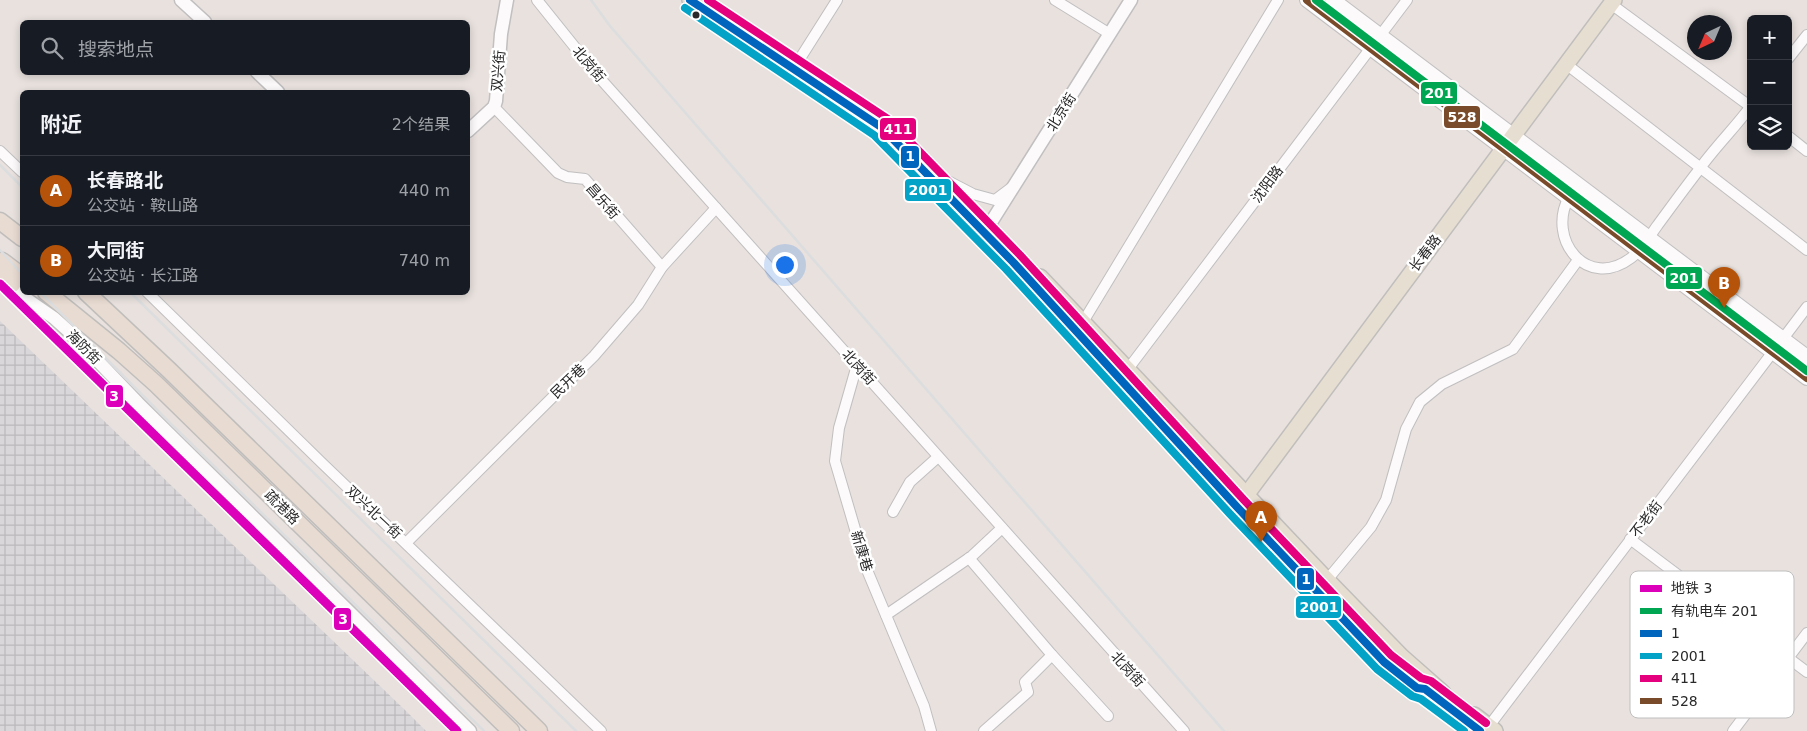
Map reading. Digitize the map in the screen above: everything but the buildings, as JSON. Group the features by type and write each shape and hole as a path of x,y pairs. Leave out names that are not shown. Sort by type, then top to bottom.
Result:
{"highway":[{"path":"0,221 20,236"},
{"path":"0,260 15,285"},
{"path":"0,269 15,285"},
{"name":"疏港路","path":"89,295 169,370 540,731"},
{"name":"疏港路","path":"41,298 119,351 156,384 511,731"}],"main road":[{"path":"690,0 878,112 990,224 1327,580 1402,656 1487,730"},
{"path":"707,0 881,127 1013,262 1237,507 1384,662 1418,688 1425,689 1487,730"},
{"path":"1307,0 1807,378"},
{"path":"1333,0 1807,357"},
{"name":"长春路","path":"1237,507 1613,2"}],"street":[{"path":"181,0 203,20"},
{"name":"双兴街","path":"470,129 494,107 507,0"},
{"name":"北岗街","path":"536,0 598,76 1184,731"},
{"path":"797,64 837,0"},
{"path":"1055,0 1110,34"},
{"name":"北京街","path":"990,224 1132,0"},
{"path":"1083,322 1278,0"},
{"name":"沈阳路","path":"1128,369 1407,0"},
{"path":"1613,2 1748,105"},
{"path":"1792,54 1807,35"},
{"path":"1566,64 1807,250"},
{"path":"260,75 276,90"},
{"name":"昌乐街","path":"494,107 558,173 567,177 585,180 662,267"},
{"path":"1569,197 1564,206 1563,231 1570,250 1578,260 1594,268 1607,268 1624,262 1632,258 1639,251 1700,168 1747,112"},
{"path":"1792,139 1807,151"},
{"path":"0,150 20,170"},
{"path":"946,180 973,194 995,200 1014,186"},
{"name":"民开巷","path":"406,543 594,356 638,305 662,267 716,208"},
{"path":"1327,580 1371,527 1386,500 1406,429 1420,402 1442,384 1512,349 1578,260"},
{"name":"双兴北一街","path":"151,295 323,464 601,731"},
{"name":"海防街","path":"41,298 138,403 470,731"},
{"name":"不老街","path":"1487,730 1807,307"},
{"name":"新康巷","path":"857,365 839,428 835,461 867,570 924,706 931,731"},
{"path":"893,512 910,482 938,457"},
{"path":"886,615 969,558 1002,528"},
{"path":"1630,539 1672,571"},
{"path":"969,558 1052,655 1108,716"},
{"path":"1794,650 1807,633"},
{"path":"984,731 1028,692 1025,682 1052,655"},
{"path":"1794,662 1807,672"},
{"path":"1733,731 1743,718"}],"shaded area":[{"path":"0,321 406,711 426,731 0,731"}],"railway":[{"path":"591,0 610,26 1224,731"},
{"path":"0,165 20,185"},
{"path":"0,250 20,272"},
{"path":"43,295 170,423 484,731"},
{"path":"133,295 576,731"}],"metro line":[{"name":"3","path":"0,284 457,731"}],"tram line":[{"name":"201","path":"1316,0 1807,371"}],"transit line":[{"name":"1","path":"690,0 881,127 1013,262 1237,507 1384,662 1417,688 1425,689 1480,731"},
{"name":"411","path":"708,0 888,119 1020,255 1244,500 1391,655 1421,678 1431,681 1486,723"},
{"name":"528","path":"1307,0 1807,378"},
{"name":"2001","path":"685,8 874,135 1006,269 1230,514 1377,669 1412,696 1421,699 1464,731"}],"place":[{"name":"大同街","path":"1724,308"},
{"name":"长春路北","path":"1261,542"}]}
